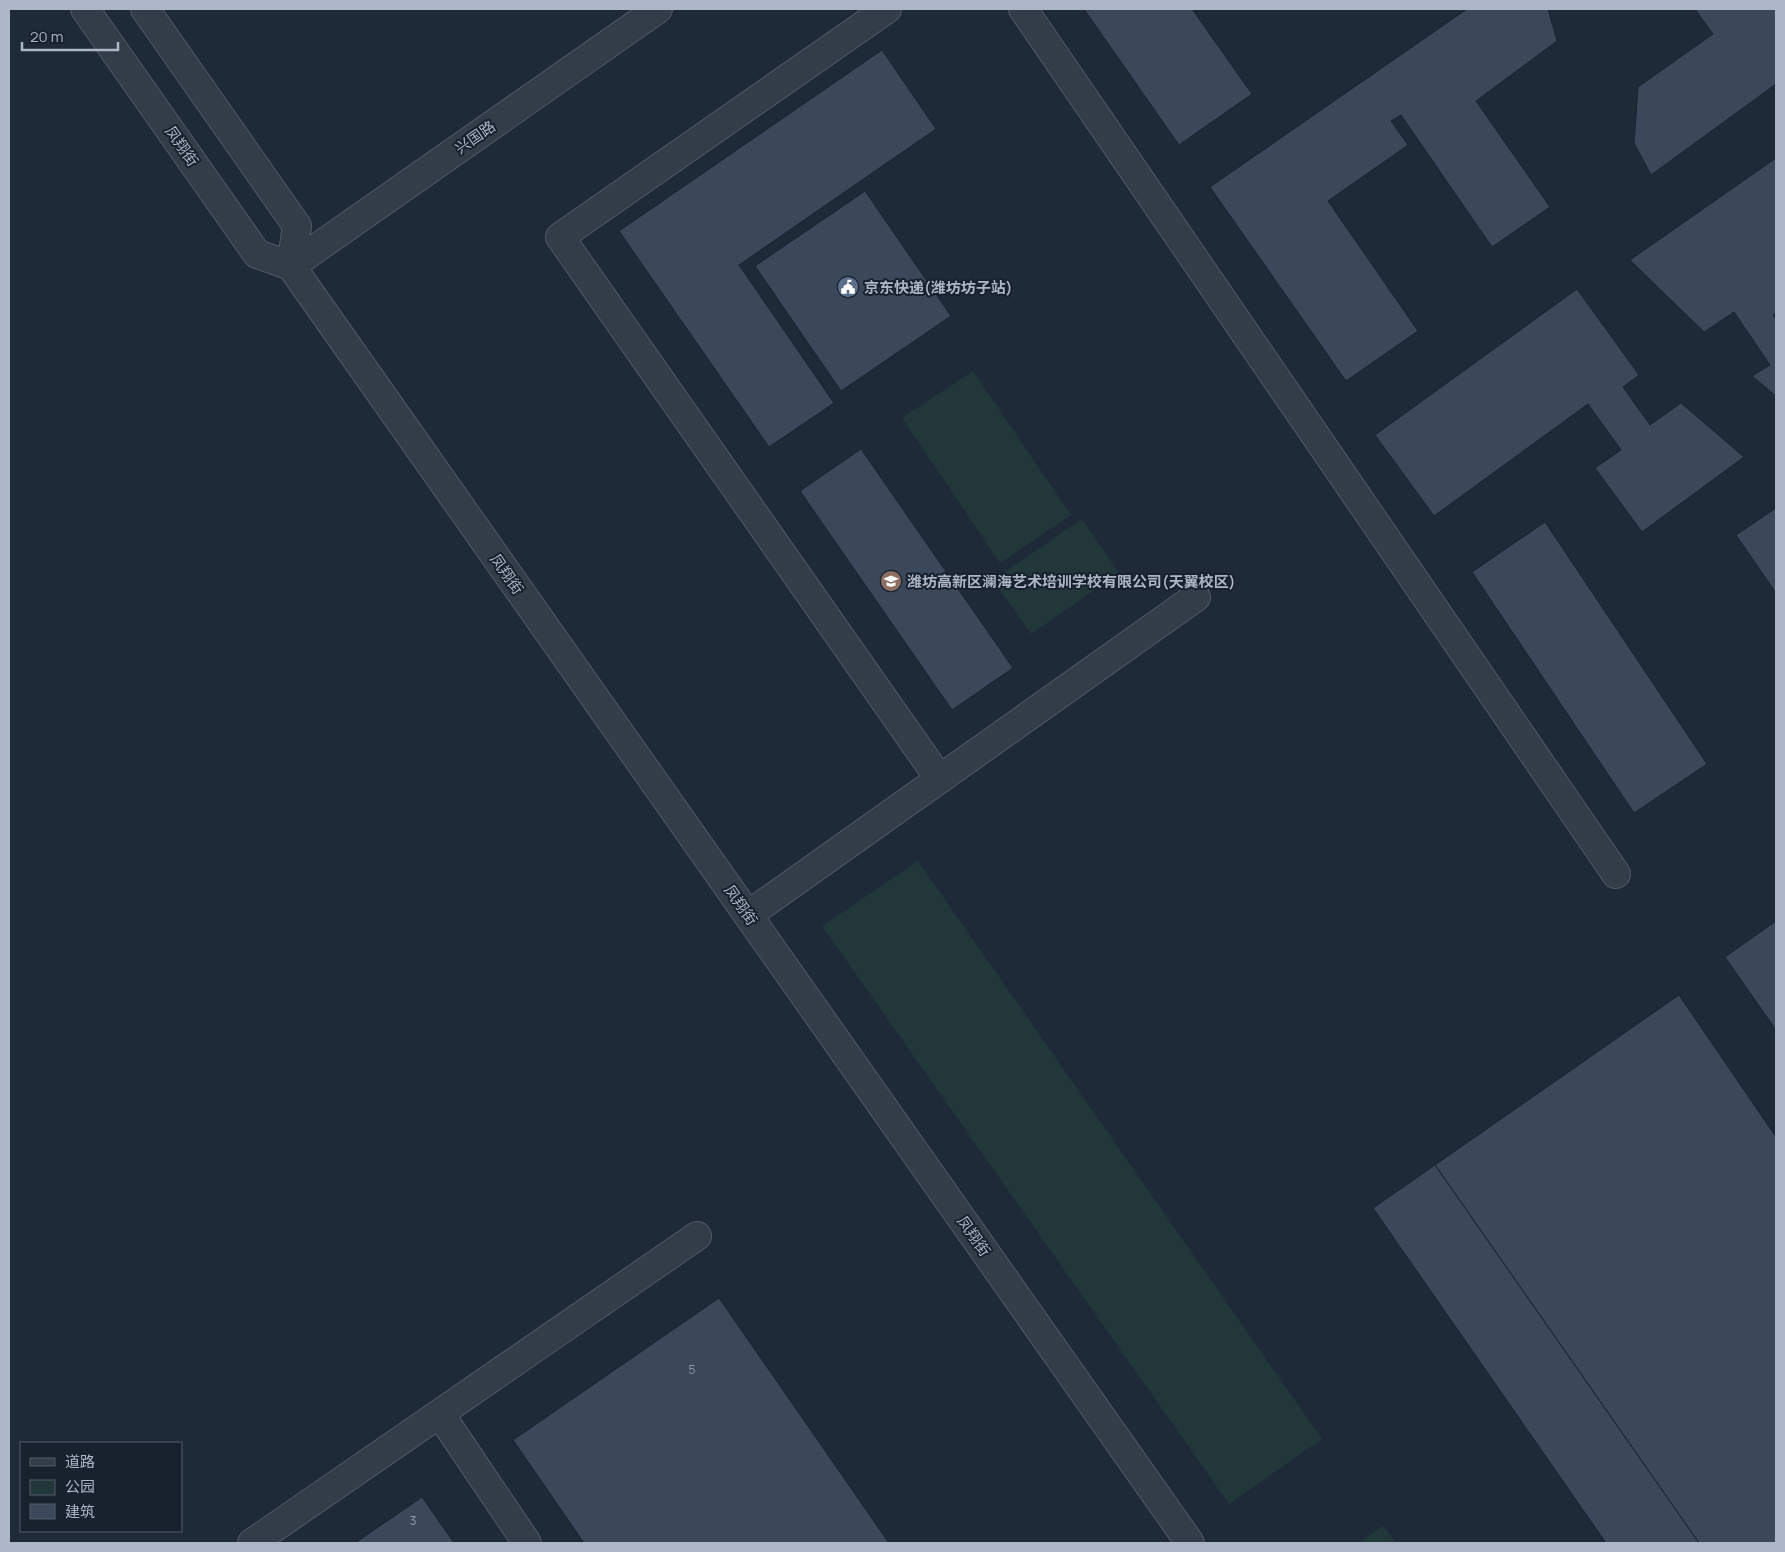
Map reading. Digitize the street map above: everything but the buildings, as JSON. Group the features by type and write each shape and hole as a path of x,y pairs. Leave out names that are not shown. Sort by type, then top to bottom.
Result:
{"street":[{"name":"凤翔街","path":"85,9 257,254 291,266 1190,1543"},
{"path":"145,9 297,226 291,266"},
{"name":"兴国路","path":"291,266 658,9"},
{"path":"888,9 560,237 939,778"},
{"path":"1023,9 1616,874"},
{"path":"748,915 1196,597"},
{"path":"252,1543 697,1236"},
{"path":"440,1414 527,1543"}],"green space":[{"path":"973,371 1071,515 1000,563 902,418"},
{"path":"1082,519 1119,573 1031,634 993,580"},
{"path":"918,861 1322,1439 1229,1504 822,926"},
{"path":"1383,1526 1396,1543 1358,1543"}],"place":[{"name":"京东快递(潍坊坊子站)","path":"848,287"},
{"name":"潍坊高新区澜海艺术培训学校有限公司(天翼校区)","path":"891,581"}]}
